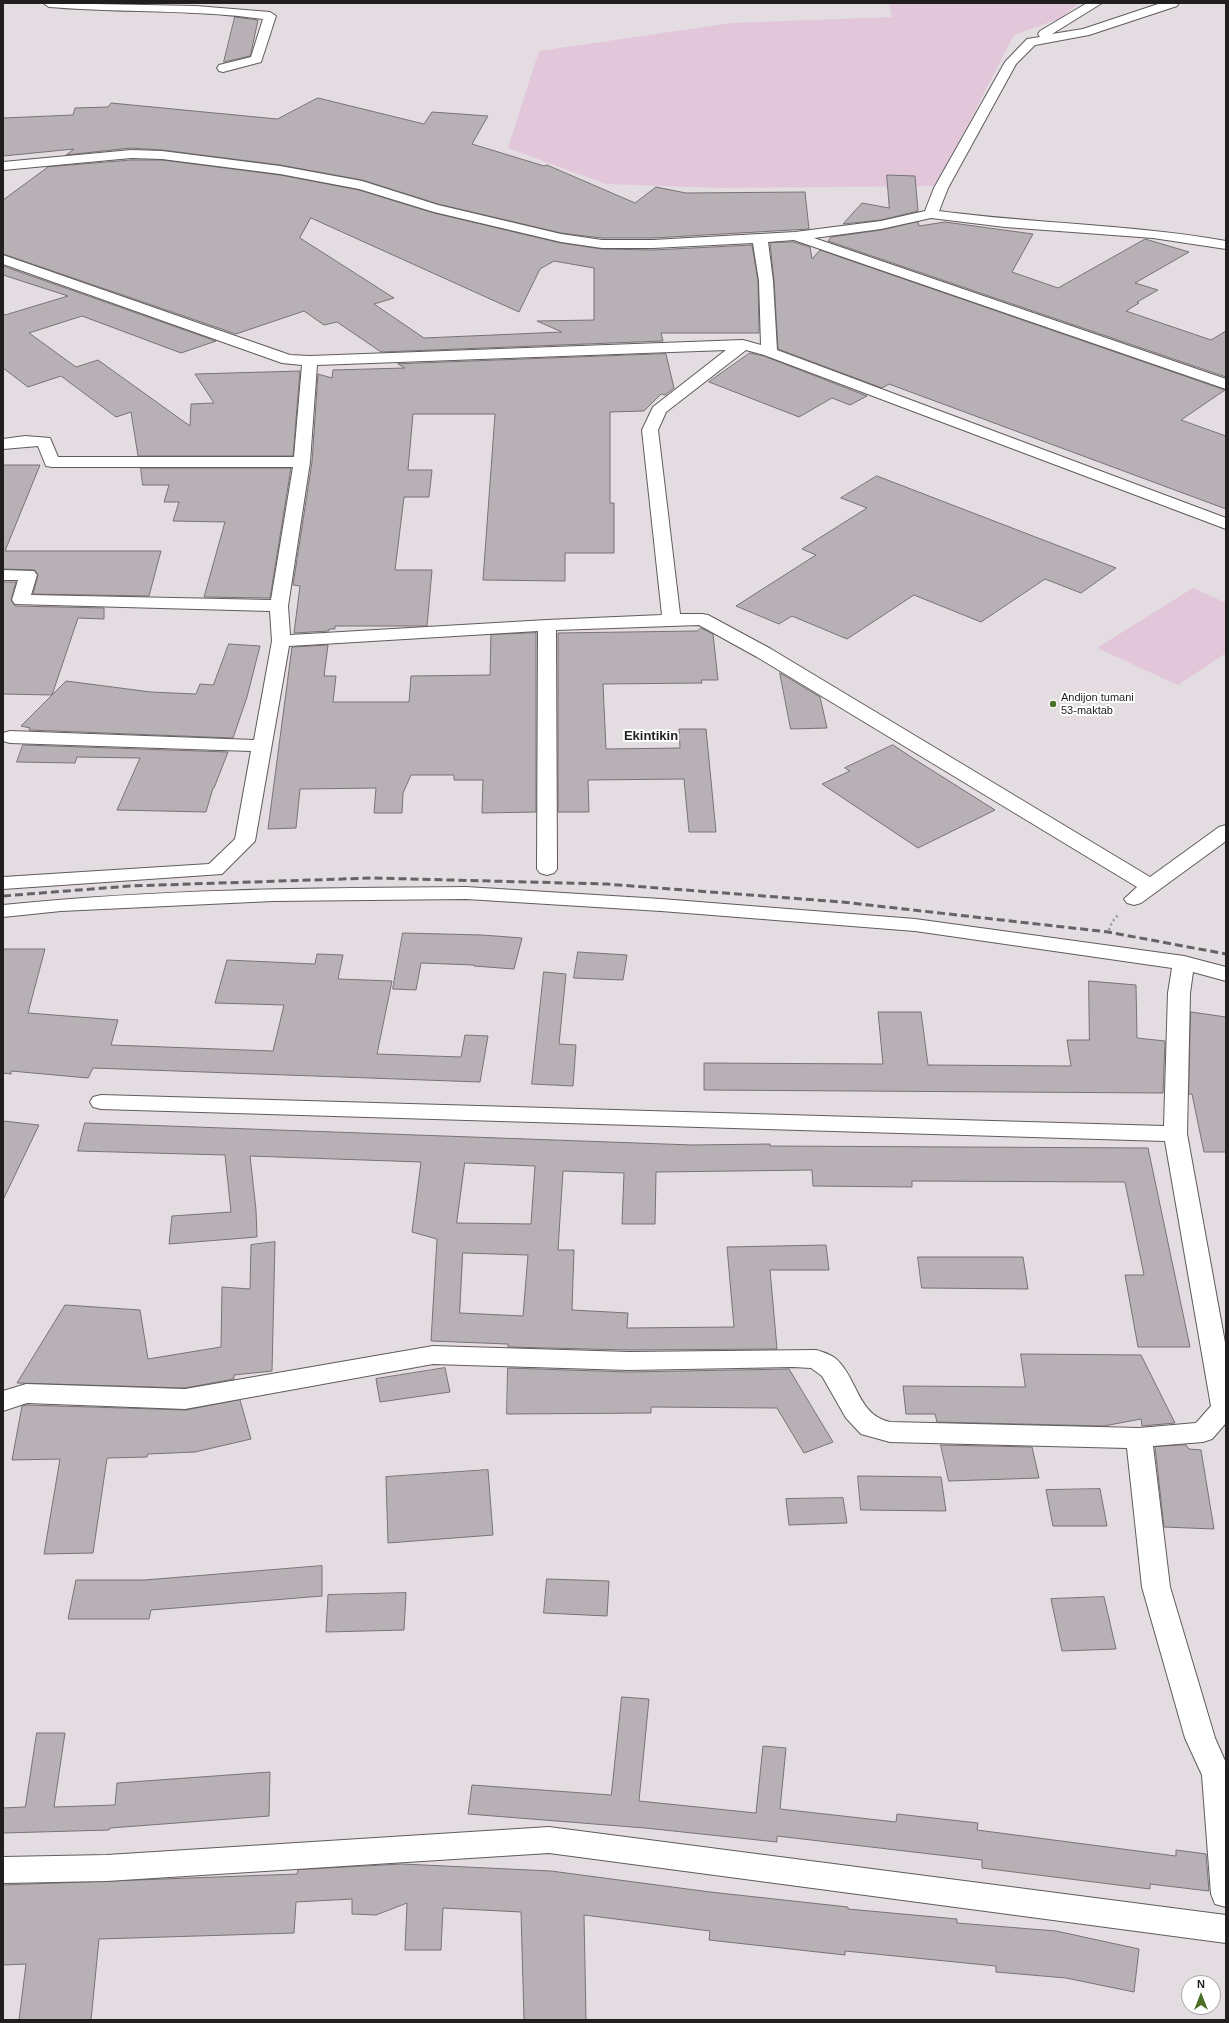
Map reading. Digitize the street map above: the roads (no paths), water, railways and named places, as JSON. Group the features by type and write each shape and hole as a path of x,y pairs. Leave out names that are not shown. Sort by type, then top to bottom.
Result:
{"street":[{"path":"49,3 236,10 270,16 257,58 223,68"},
{"path":"931,214 941,188 1011,62 1031,42 1096,3"},
{"path":"1031,42 1085,32 1173,3"},
{"path":"3,166 131,154 162,155 280,170 362,185 434,208 561,238 602,244 653,244 795,236 881,225 931,214 975,222 1155,234 1226,245"},
{"path":"795,236 1226,384"},
{"path":"760,239 766,280 769,352"},
{"path":"3,259 288,360 310,361 743,345 769,352 1226,524"},
{"path":"672,620 650,430 659,410 743,345"},
{"path":"3,883 215,870 245,841 281,641 279,606 302,462 310,361"},
{"path":"3,444 25,441 44,441 52,462 302,462"},
{"path":"3,575 28,575 21,600 279,606"},
{"path":"281,641 547,625 702,619 764,653 1150,886"},
{"path":"547,625 547,869"},
{"path":"10,737 263,746"},
{"path":"1134,899 1226,831"},
{"path":"3,911 61,905 273,895 466,893 661,905 915,925 1184,963 1226,974"},
{"path":"3,1401 26,1393 185,1399 433,1355 629,1361 793,1358 816,1359 831,1369 854,1411 870,1427 890,1432 1139,1438 1203,1432 1224,1408 1175,1134 1179,993 1184,963"},
{"path":"101,1102 1175,1134"},
{"path":"1139,1438 1156,1587 1200,1738 1217,1776 1226,1894"},
{"path":"3,1870 115,1867 549,1840 1226,1929"}],"railway":[{"path":"3,896 130,886 373,878 606,884 842,902 1108,932 1226,954"}],"place":[{"name":"Andijon tumani 53-maktab","path":"1053,704"}],"district":[{"name":"Ekintikin","path":"651,736"}]}
